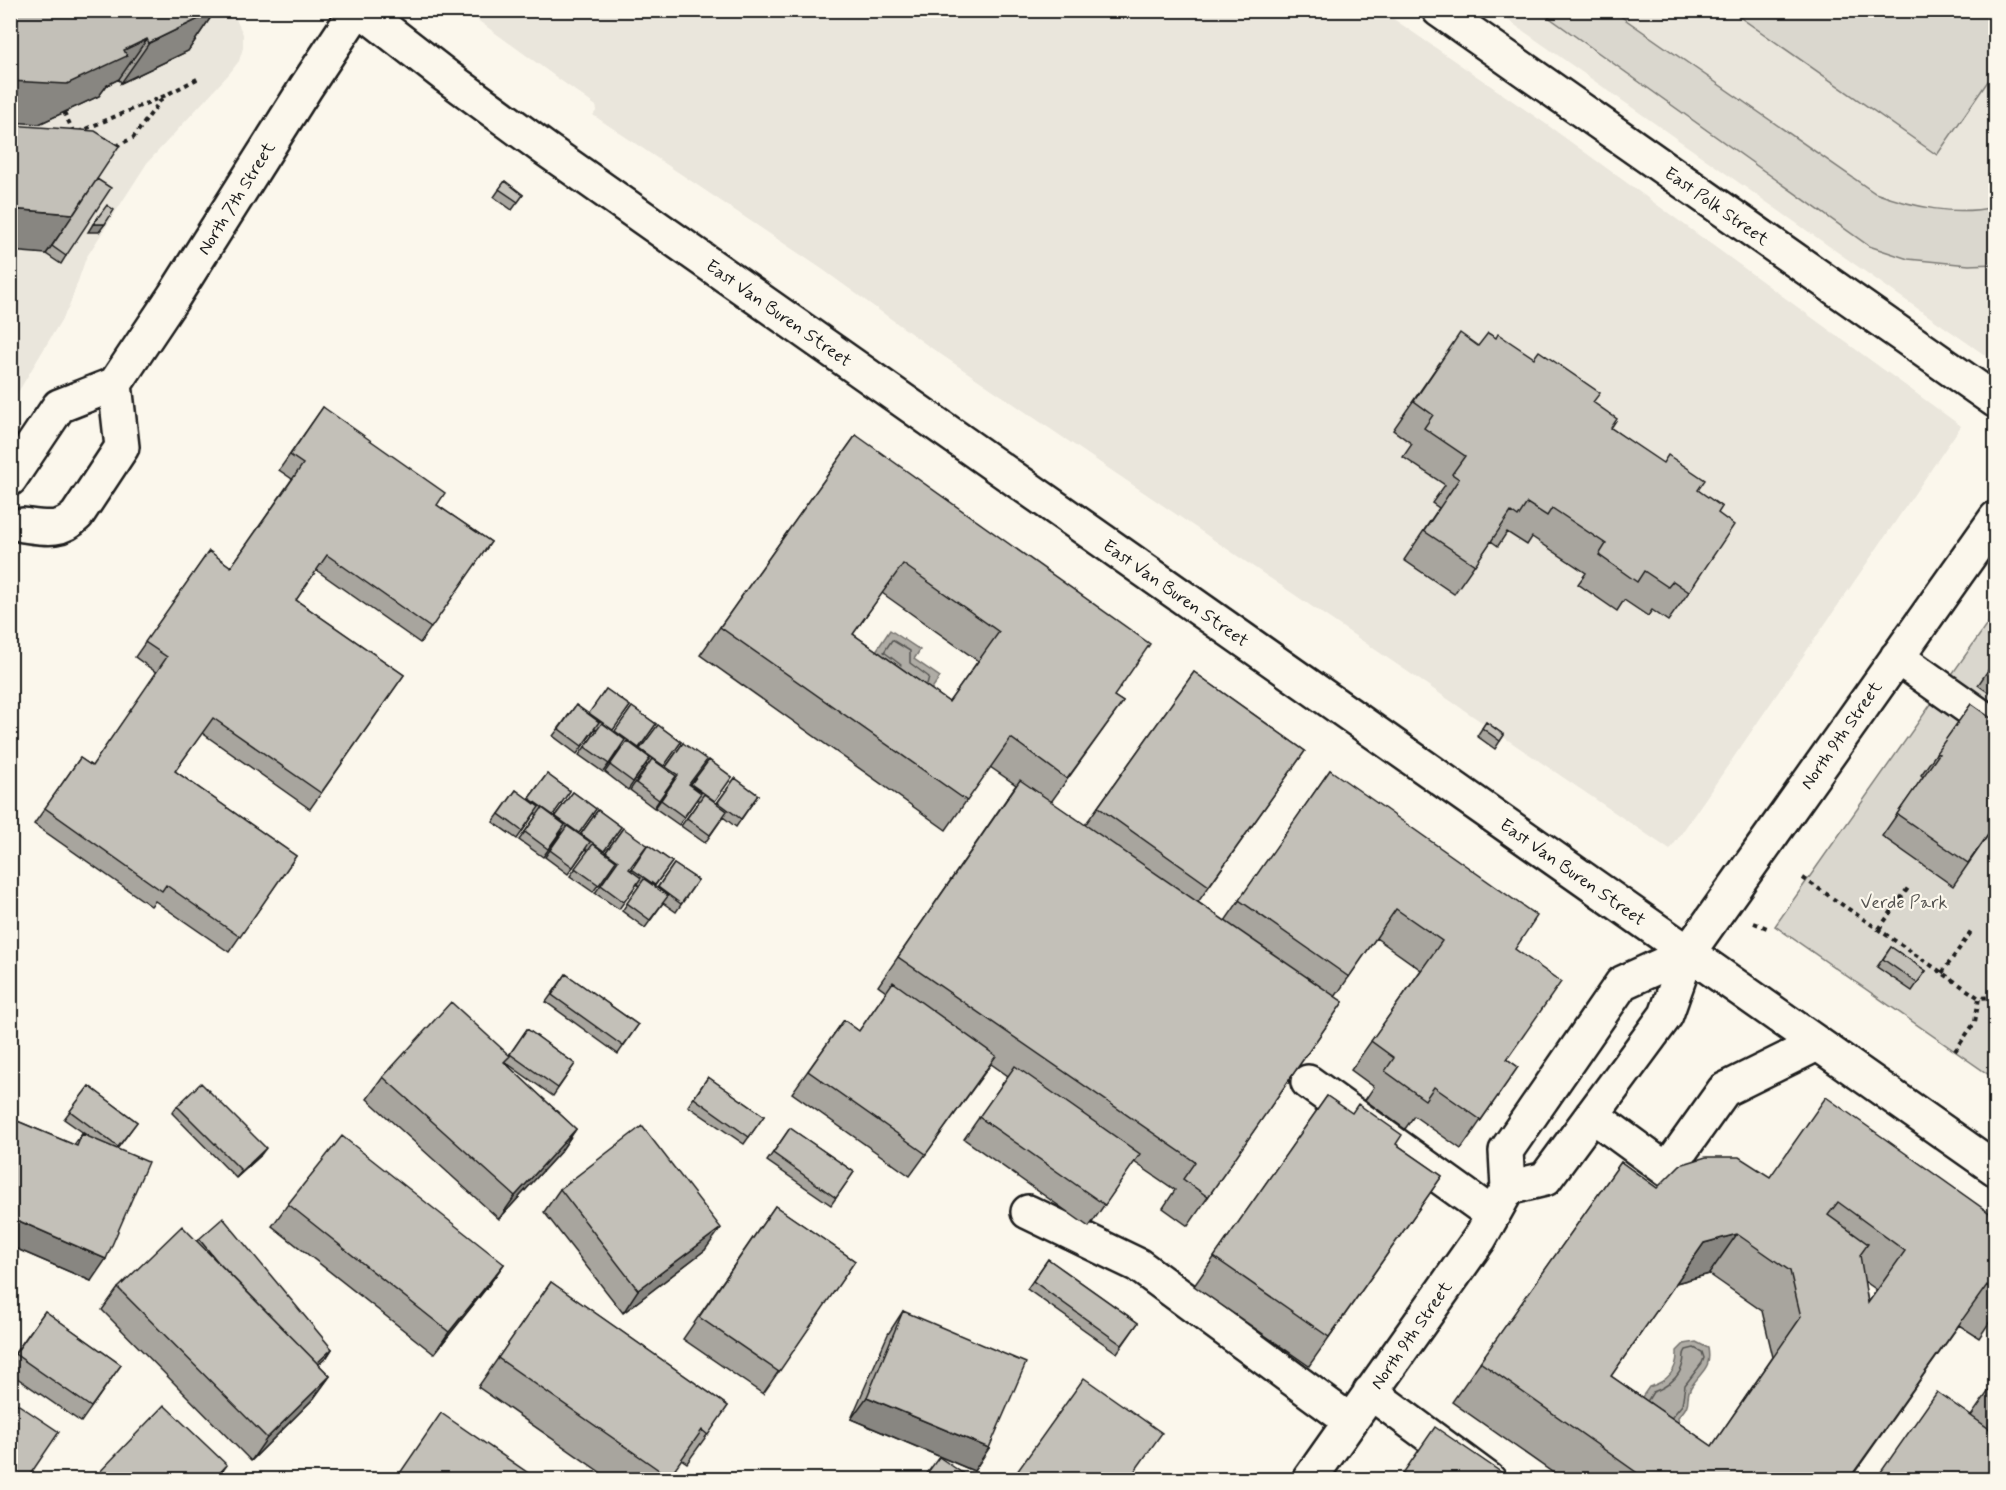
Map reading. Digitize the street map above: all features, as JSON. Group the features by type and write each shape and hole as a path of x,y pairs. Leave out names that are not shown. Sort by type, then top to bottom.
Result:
{"main road":[{"name":"North 7th Street","path":"115,384 174,296 306,87 359,10"},
{"name":"East Van Buren Street","path":"359,10 544,148 1995,1169"},
{"name":"East Polk Street","path":"1438,10 1995,401"},
{"path":"10,479 59,406 115,384 122,447 77,516 68,525 48,528 15,528 10,488"},
{"name":"North 9th Street","path":"1309,1479 1480,1238 1501,1202 1545,1179 1666,1015 1688,953 1995,520"},
{"path":"1897,657 1995,727"},
{"path":"1308,1082 1501,1202 1506,1151 1622,983 1688,953"},
{"path":"1592,1115 1667,1170 1724,1090 1817,1044"},
{"path":"1028,1212 1138,1265 1350,1421"},
{"path":"1370,1392 1489,1479"}],"path":[{"path":"69,135 164,96 201,78"},
{"path":"106,151 133,138 164,96"},
{"path":"64,112 78,141"},
{"path":"1803,878 1979,998 1995,997"},
{"path":"1879,929 1908,888"},
{"path":"1747,921 1767,928"},
{"path":"1942,973 1971,932"},
{"path":"1955,1051 1975,1022 1979,998"}],"shaded area":[{"path":"11,11 232,11 243,34 243,48 239,61 229,74 147,163 86,258 69,307 11,404"},
{"path":"465,11 1382,11 1546,124 1961,426 1670,850 927,345 822,269 593,115 597,110 596,106"},
{"path":"1495,11 1995,11 1995,362 1904,299"}],"green space":[{"path":"1540,11 1613,11 1875,193 1934,209 1964,211 1995,207 1995,264 1969,265 1908,259 1869,246"},
{"path":"1731,11 1995,11 1995,71 1937,155"},
{"name":"Verde Park","path":"1995,613 1995,1079 1775,926"}],"water":[{"path":"890,630 920,650 914,659 940,677 924,700 874,654"},
{"path":"1696,1342 1708,1348 1708,1361 1689,1391 1686,1408 1678,1417 1679,1425 1641,1408 1642,1397 1649,1387 1661,1382 1670,1374 1676,1364 1677,1351 1684,1344"}],"building":[{"path":"10,10 215,11 149,43 147,39 124,50 127,56 67,84 10,81"},
{"path":"10,125 95,131 119,146 74,214 10,209"},
{"path":"97,179 111,188 66,256 52,246"},
{"path":"505,181 523,195 518,202 499,189"},
{"path":"107,205 114,210 105,224 93,224"},
{"path":"1460,333 1478,346 1488,333 1496,338 1498,334 1534,358 1539,351 1600,393 1593,402 1617,419 1611,428 1663,463 1668,455 1705,480 1698,490 1722,507 1718,513 1734,525 1689,592 1673,581 1668,587 1644,571 1637,582 1599,555 1606,544 1552,508 1547,516 1527,503 1518,517 1511,512 1475,565 1424,531 1459,479 1452,474 1465,456 1424,428 1433,415 1414,401"},
{"path":"323,407 445,493 437,505 491,542 431,628 327,555 296,600 404,675 321,793 213,718 175,771 296,856 240,937 166,885 162,891 45,808 80,758 92,766 167,657 145,642 209,551 231,567 303,464 290,455"},
{"path":"856,435 1150,644 1114,696 1123,702 1067,779 1011,738 967,801 720,627","holes":["903,564 999,632 949,702 853,634"]},
{"path":"1194,672 1305,751 1209,886 1098,807"},
{"path":"606,689 630,706 613,730 589,713"},
{"path":"1971,704 1995,721 1995,825 1968,863 1897,814"},
{"path":"576,705 599,722 582,746 559,729"},
{"path":"632,707 656,724 639,748 615,731"},
{"path":"1486,722 1504,735 1500,741 1482,728"},
{"path":"602,723 625,740 609,764 585,747"},
{"path":"658,725 681,742 664,766 640,749"},
{"path":"627,741 650,758 633,782 610,765"},
{"path":"683,743 707,760 689,784 701,793 684,817 661,800 678,775 666,767"},
{"path":"652,759 676,776 659,800 636,783"},
{"path":"709,760 732,777 715,801 691,784"},
{"path":"1330,770 1537,916 1515,949 1561,982 1507,1059 1518,1067 1481,1120 1434,1087 1425,1100 1385,1071 1394,1058 1371,1041 1442,941 1396,909 1349,977 1239,900"},
{"path":"547,774 570,791 553,815 529,798"},
{"path":"735,778 758,795 741,819 718,802"},
{"path":"1020,780 1343,1002 1208,1197 1183,1179 1195,1162 898,957"},
{"path":"516,790 539,807 522,831 499,814"},
{"path":"573,792 596,809 579,833 555,816"},
{"path":"704,794 727,811 710,835 687,818"},
{"path":"542,808 565,825 548,849 525,832"},
{"path":"598,810 621,827 604,851 581,834"},
{"path":"567,826 590,842 573,867 550,850"},
{"path":"623,828 647,845 629,869 641,878 624,902 601,885 618,861 606,852"},
{"path":"593,844 616,861 599,885 575,868"},
{"path":"648,845 672,862 655,885 632,869"},
{"path":"674,864 698,880 681,904 658,887"},
{"path":"644,879 668,896 650,920 627,903"},
{"path":"1891,947 1926,971 1917,983 1883,959"},
{"path":"566,974 638,1025 623,1046 552,995"},
{"path":"893,982 996,1056 926,1154 808,1071 844,1020 859,1031"},
{"path":"451,1002 510,1056 504,1062 576,1129 515,1196 383,1077"},
{"path":"527,1029 575,1064 558,1088 510,1054"},
{"path":"1015,1066 1140,1154 1105,1205 979,1117"},
{"path":"708,1077 764,1116 749,1137 694,1098"},
{"path":"201,1083 266,1148 242,1171 177,1106"},
{"path":"89,1086 137,1122 118,1147 70,1111"},
{"path":"1327,1096 1352,1113 1358,1104 1402,1135 1396,1144 1442,1176 1329,1337 1214,1257"},
{"path":"1826,1097 1995,1217 1995,1291 1987,1285 1849,1479 1646,1479 1480,1362 1621,1162 1657,1188 1680,1165 1706,1157 1739,1157 1770,1177","holes":["1838,1202 1905,1251 1868,1303 1860,1255 1868,1244 1828,1215","1737,1234 1790,1271 1801,1317 1712,1446 1611,1376 1704,1243"]},
{"path":"10,1118 77,1146 82,1134 148,1162 106,1259 10,1217"},
{"path":"642,1126 721,1228 638,1290 560,1189"},
{"path":"790,1128 854,1172 836,1198 773,1153"},
{"path":"342,1136 504,1264 449,1332 288,1204"},
{"path":"775,1206 855,1261 779,1372 699,1317"},
{"path":"223,1218 332,1349 317,1363 218,1262 199,1239"},
{"path":"182,1226 330,1376 267,1438 118,1288"},
{"path":"1048,1259 1138,1323 1122,1345 1033,1281"},
{"path":"551,1282 728,1406 708,1435 702,1430 669,1477 498,1358"},
{"path":"45,1311 121,1365 91,1407 15,1354"},
{"path":"903,1311 1026,1363 989,1448 867,1397"},
{"path":"1084,1378 1162,1433 1129,1479 1012,1479"},
{"path":"1937,1392 1995,1433 1995,1479 1876,1479"},
{"path":"10,1399 59,1432 27,1479 10,1479"},
{"path":"164,1405 227,1465 214,1479 93,1479"},
{"path":"441,1413 537,1479 396,1479"},
{"path":"1435,1427 1511,1479 1399,1479"},
{"path":"939,1457 971,1479 923,1479"}]}
